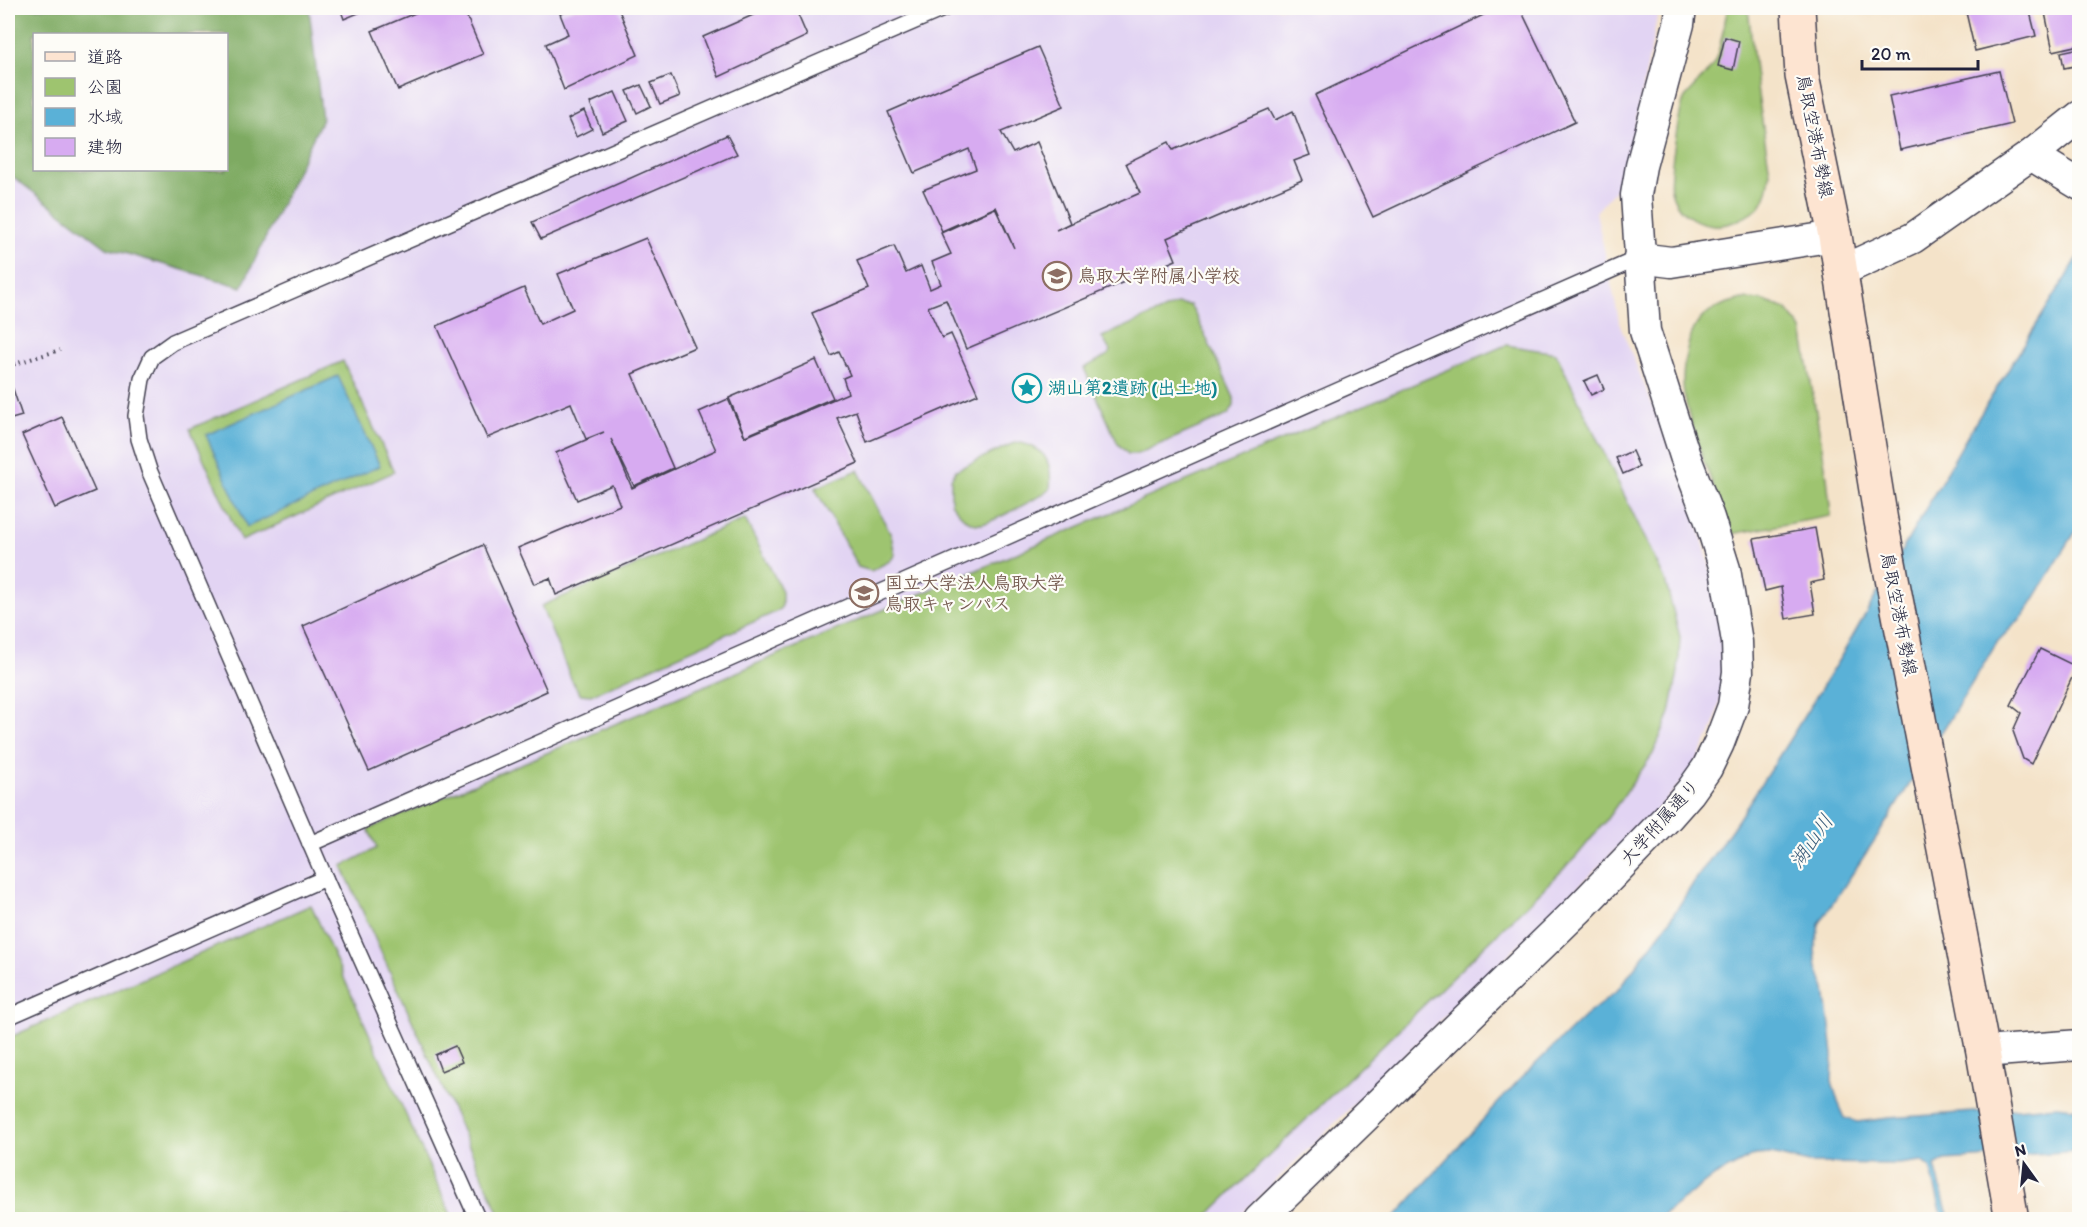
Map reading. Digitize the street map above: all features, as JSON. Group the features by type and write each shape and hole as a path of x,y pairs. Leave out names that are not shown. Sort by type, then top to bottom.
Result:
{"main road":[{"name":"鳥取空港布勢線","path":"1798,8 1802,76 1835,236 1881,521 2010,1207"}],"street":[{"name":"大学附属通り","path":"1259,1220 1578,910 1690,792 1707,768 1732,706 1738,672 1737,642 1725,569 1709,518 1684,456 1645,331 1639,258 1636,195 1641,166 1679,24 1681,8"},
{"path":"1841,271 1913,238 2031,154 2079,116"},
{"path":"2031,154 2079,185"},
{"path":"1639,258 1671,262 1835,236"},
{"path":"1984,1060 2065,1044 2079,1045"}],"lane":[{"path":"478,1220 310,844 149,470 139,439 136,416 142,379 152,357 173,342 945,8"},
{"path":"310,844 1639,258"},
{"path":"8,1017 325,878"}],"path":[{"path":"8,366 60,350"}],"shaded area":[{"name":"国立大学法人鳥取大学 鳥取キャンパス","path":"8,8 1659,8 1624,180 1596,212 1620,325 1693,506 1724,618 1725,680 1714,726 1693,769 1656,811 1236,1219 8,1219"}],"green space":[{"path":"8,8 309,8 322,119 242,287 107,248 8,173"},
{"path":"1728,8 1748,8 1770,173 1765,198 1756,210 1736,221 1724,225 1713,225 1699,222 1686,214 1676,204 1670,183 1677,130 1684,100 1715,61"},
{"path":"1742,299 1761,300 1786,309 1802,329 1827,477 1831,516 1732,534 1693,429 1684,394 1683,376 1688,344 1701,319 1715,308"},
{"path":"1177,304 1190,305 1194,311 1234,398 1234,406 1228,415 1137,454 1128,454 1118,444 1084,368 1108,355 1110,351 1102,337"},
{"path":"1506,345 1556,353 1665,580 1680,637 1678,672 1670,713 1653,754 1604,823 1576,857 1204,1219 502,1219 342,866 377,848 368,829"},
{"path":"343,361 394,472 241,541 190,429"},
{"path":"1016,442 1034,447 1045,457 1050,470 1050,489 1016,509 987,522 976,524 967,520 951,503 951,479 956,470"},
{"path":"858,470 891,535 895,555 890,561 871,571 858,567 815,488"},
{"path":"745,519 782,591 782,606 778,611 591,695 580,694 572,681 541,606"},
{"path":"311,905 453,1219 8,1219 8,1038"}],"water":[{"name":"湖山川","path":"2079,256 2079,526 2024,615 1998,641 1880,832 1819,924 1815,950 1817,968 1825,989 1830,1026 1833,1055 1832,1081 1845,1118 1857,1122 2058,1106 2079,1109 2079,1151 1945,1160 1935,1166 1949,1219 1943,1219 1930,1167 1922,1161 1899,1164 1809,1163 1771,1154 1755,1155 1711,1178 1658,1219 1392,1220 1518,1081 1585,1016 1617,991 1670,920 1734,826 1843,653 1972,428"},
{"path":"338,376 380,466 247,527 206,435"}],"building":[{"path":"340,8 358,8 361,12 344,19"},
{"path":"427,8 463,8 483,54 398,90 372,31"},
{"path":"576,8 618,8 638,55 564,90 546,44 568,34 560,14"},
{"path":"769,8 795,8 807,36 719,77 703,37"},
{"path":"1498,8 1520,8 1575,122 1373,217 1315,95"},
{"path":"1965,8 2029,8 2036,36 1975,51"},
{"path":"2044,8 2080,8 2080,45 2053,51"},
{"path":"1725,37 1739,41 1733,70 1718,66"},
{"path":"1038,47 1064,106 1001,132 1013,153 1037,142 1070,223 1056,230 1140,193 1126,163 1169,142 1173,150 1269,109 1275,120 1293,111 1310,155 1294,161 1302,180 1167,238 1176,260 966,349 946,300 928,307 942,338 951,334 978,394 867,442 856,411 837,418 858,463 556,595 550,578 534,584 518,548 620,505 612,485 577,500 556,453 604,432 586,439 571,403 487,438 437,326 524,288 540,324 573,309 558,274 646,238 695,347 632,374 673,468 634,486 611,439 632,488 716,450 699,412 728,399 745,437 848,393 843,378 850,375 839,352 831,356 812,313 869,289 857,261 894,246 906,273 921,266 930,289 941,284 932,262 951,254 941,233 995,208 1014,248 996,207 942,231 923,190 976,169 969,149 914,173 888,112"},
{"path":"2080,48 2080,65 2064,68 2061,52"},
{"path":"1999,71 2012,124 1900,150 1889,96"},
{"path":"671,75 680,96 660,104 651,83"},
{"path":"641,85 651,106 637,113 627,91"},
{"path":"615,92 628,121 602,132 590,103"},
{"path":"584,111 592,129 576,137 568,119"},
{"path":"727,135 737,154 541,239 532,222"},
{"path":"816,360 833,398 745,436 729,398"},
{"path":"1598,375 1604,389 1591,395 1584,381"},
{"path":"13,389 22,416 8,420 8,391"},
{"path":"62,417 95,491 55,508 22,435"},
{"path":"1632,451 1639,467 1623,474 1616,458"},
{"path":"1815,528 1824,580 1810,583 1815,614 1786,619 1781,587 1765,591 1754,539"},
{"path":"483,545 547,691 369,771 303,626"},
{"path":"2040,649 2077,667 2031,764 2023,759 2013,731 2021,713 2011,705"},
{"path":"455,1046 462,1062 441,1071 435,1055"}],"place":[{"name":"鳥取大学附属小学校","path":"1057,276"},
{"name":"湖山第2遺跡 (出土地)","path":"1027,388"},
{"name":"国立大学法人鳥取大学 鳥取キャンパス","path":"864,593"}]}
